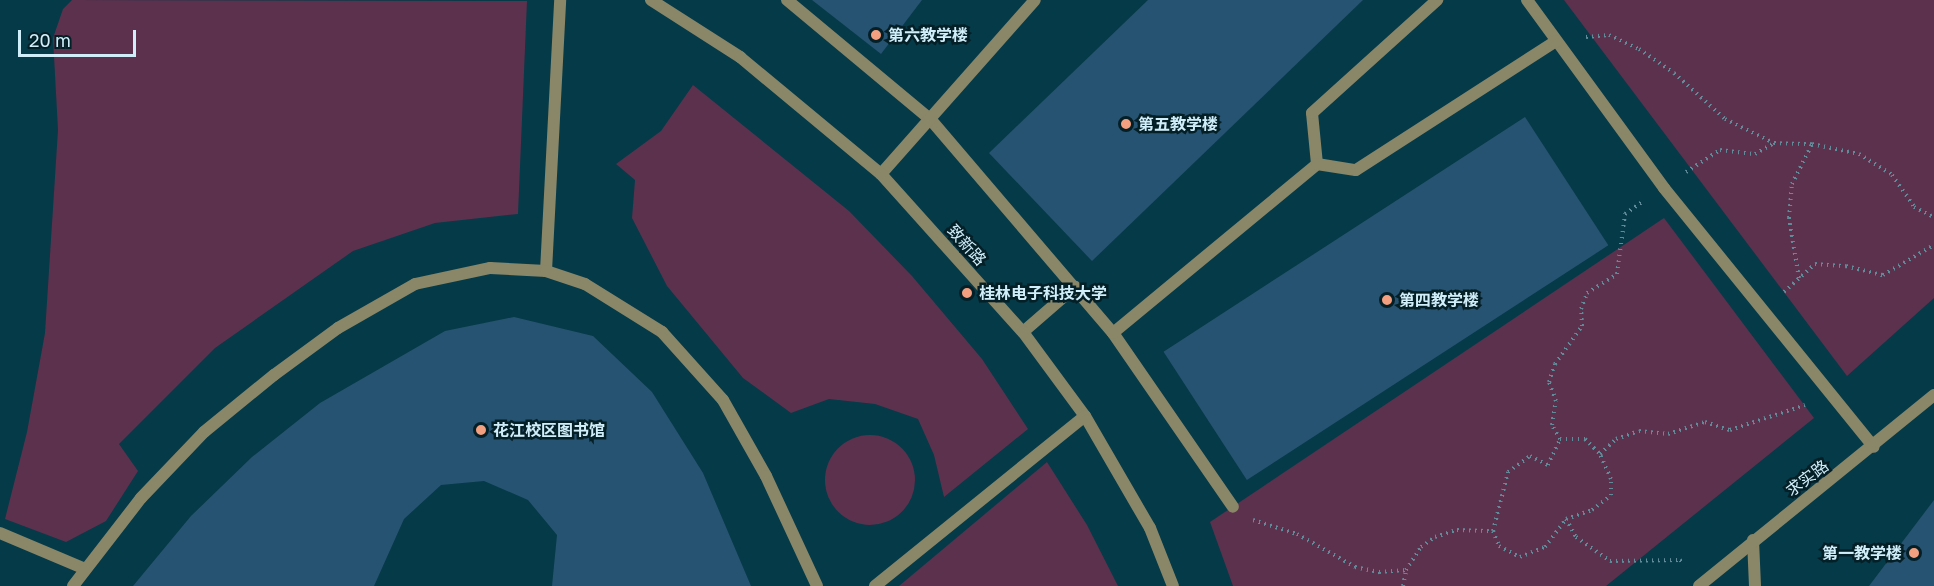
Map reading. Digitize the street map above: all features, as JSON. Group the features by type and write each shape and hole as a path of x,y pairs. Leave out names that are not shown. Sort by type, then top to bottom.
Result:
{"street":[{"path":"546,271 560,0"},
{"name":"致新路","path":"651,0 740,57 881,174 1023,332 1085,416 1150,528 1173,586"},
{"path":"787,0 931,120 1113,333 1233,507"},
{"path":"881,174 1035,0"},
{"path":"1317,164 1312,113 1437,0"},
{"path":"1527,0 1664,188 1874,447"},
{"path":"1113,333 1317,164 1356,170 1556,41"},
{"path":"73,586 83,568 141,498 204,432 338,328 415,284 490,268 546,271 585,285 663,332 723,400 766,476 817,586"},
{"path":"1023,332 1075,287"},
{"name":"求实路","path":"1703,583 1753,540 1874,447 1934,395"},
{"path":"875,586 1085,416"},
{"path":"0,533 83,568"},
{"path":"1753,540 1755,586"}],"path":[{"path":"1556,41 1609,35 1674,73 1725,118 1774,143 1812,144 1859,154 1892,175 1914,207 1934,217"},
{"path":"1560,439 1552,425 1556,401 1549,382 1555,364 1582,326 1581,309 1587,293 1617,274 1625,214 1719,150 1755,154 1774,143"},
{"path":"1799,278 1789,218 1792,184 1812,144"},
{"path":"1765,311 1815,264 1846,266 1883,275 1934,245"},
{"path":"1599,454 1616,439 1639,430 1668,434 1706,422 1730,430 1834,396"},
{"path":"1560,439 1585,439 1599,454 1611,479 1611,495 1592,510 1566,519 1545,547 1520,557 1499,546 1493,531 1508,472 1530,456 1548,465 1560,439"},
{"path":"1233,507 1249,519 1271,523 1319,544 1355,567 1379,572 1406,570"},
{"path":"1566,519 1576,537 1610,561 1680,560 1703,583"},
{"path":"1403,586 1406,570 1420,547 1436,537 1457,530 1493,531"}],"shaded area":[{"path":"72,0 527,1 518,214 435,223 353,251 215,348 119,444 138,471 106,521 66,542 5,519 27,432 45,333 58,130 53,38 63,9"},
{"path":"1564,0 1934,0 1934,298 1847,376"},
{"path":"693,85 849,211 912,276 982,359 1028,429 944,497 934,455 918,419 875,404 829,399 791,413 743,378 667,286 632,218 635,180 616,164 661,131"},
{"path":"1664,218 1814,418 1606,586 1233,586 1210,522"},
{"path":"870,435 887,439 902,448 911,463 915,480 911,497 902,512 887,521 870,525 853,521 838,512 829,497 825,480 829,463 838,448 853,439"},
{"path":"1047,462 1087,525 1118,586 899,586"}],"building":[{"name":"第六教学楼","path":"812,0 922,0 881,54"},
{"name":"第五教学楼","path":"1148,0 1363,0 1092,261 989,153"},
{"name":"第四教学楼","path":"1525,117 1608,245 1247,480 1164,352"},
{"name":"花江校区图书馆","path":"514,317 593,336 652,392 703,473 751,586 552,586 557,535 528,500 484,481 441,485 404,519 374,586 133,586 191,516 252,457 320,403 445,331"},
{"name":"第一教学楼","path":"1934,500 1934,586 1869,586"}],"place":[{"name":"第六教学楼","path":"876,35"},
{"name":"第五教学楼","path":"1126,124"},
{"name":"桂林电子科技大学","path":"967,293"},
{"name":"第四教学楼","path":"1387,300"},
{"name":"花江校区图书馆","path":"481,430"},
{"name":"第一教学楼","path":"1914,553"}]}
